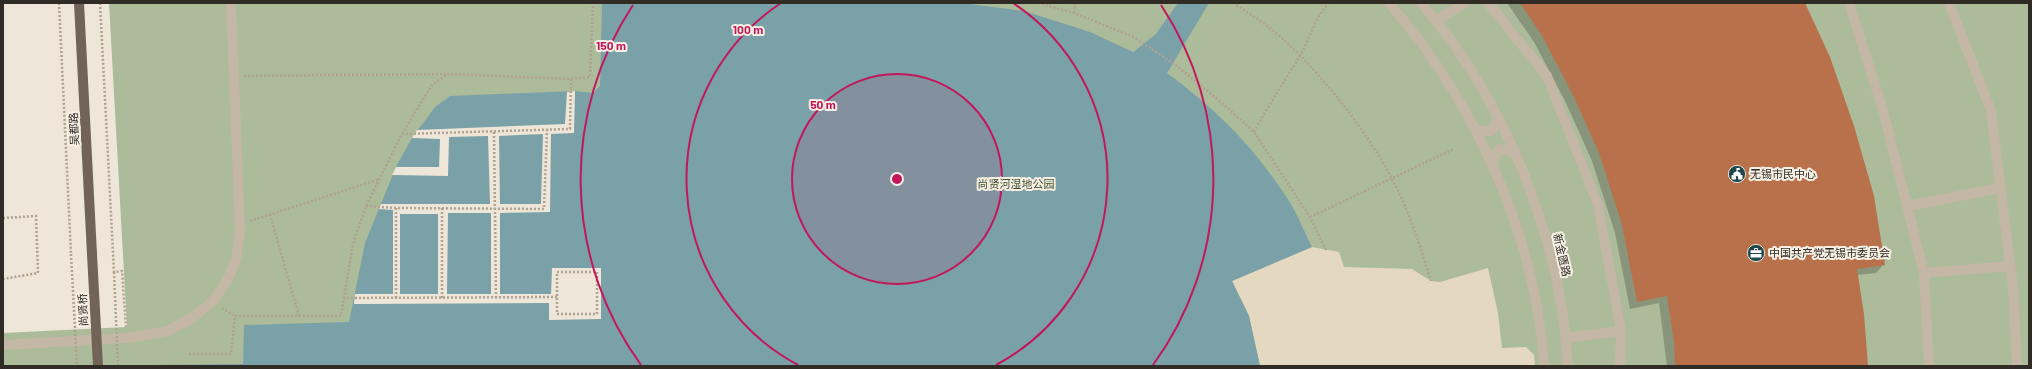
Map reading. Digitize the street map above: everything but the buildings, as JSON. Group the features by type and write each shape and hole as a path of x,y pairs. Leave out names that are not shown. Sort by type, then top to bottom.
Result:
{"main road":[{"name":"吴都路","path":"79,3 92,254"},
{"name":"尚贤桥","path":"92,254 98,366"}],"street":[{"path":"3,345 127,338 168,331 192,318 212,302 227,281 236,259 240,224 231,3"},
{"path":"1389,3 1439,66 1475,131 1492,166 1531,274 1544,366"},
{"name":"新金匮路","path":"1421,3 1436,21 1462,58 1497,116 1515,154 1542,224 1554,269 1568,366"},
{"path":"1436,21 1465,3"},
{"path":"1488,3 1547,76 1598,205 1621,331 1620,366"},
{"path":"1849,3 1884,110 1924,273 1929,366"},
{"path":"1950,3 1991,111 2010,266 2017,366"},
{"path":"1475,131 1491,131 1496,124 1497,116"},
{"path":"1492,166 1495,155 1500,149 1508,150 1515,154"},
{"path":"1908,206 2000,188"},
{"path":"1924,273 2010,266"},
{"path":"1565,338 1621,331"}],"path":[{"path":"59,3 77,366"},
{"path":"100,3 118,366"},
{"path":"234,76 448,74 571,79 590,77 593,3"},
{"path":"1038,3 1074,13 1134,37 1177,66 1222,103 1254,132 1310,217 1326,250"},
{"path":"1074,13 1076,3"},
{"path":"1233,3 1266,26 1300,56 1336,96 1369,142 1392,179 1416,237 1431,281"},
{"path":"1254,132 1272,98 1300,56 1321,11 1329,3"},
{"path":"212,302 236,316 341,316 353,244 366,206 402,134 432,85 448,74"},
{"path":"402,134 570,129 571,79"},
{"path":"366,206 396,208 544,209 547,130"},
{"path":"494,132 496,298"},
{"path":"1310,217 1454,149"},
{"path":"240,224 380,178"},
{"path":"396,208 396,299"},
{"path":"442,208 442,298"},
{"path":"270,214 299,316"},
{"path":"3,218 36,216 38,273 3,278"},
{"path":"114,272 122,271 127,338"},
{"path":"557,272 597,272 597,314 557,314 557,297 557,272"},
{"path":"343,298 396,299 557,297"},
{"path":"189,354 231,354 236,316"}],"green space":[{"name":"尚贤河湿地公园","path":"109,3 2029,3 2029,366 3,366 3,333 127,327"}],"shaded area":[{"path":"1312,247 1339,252 1344,267 1412,269 1431,281 1440,282 1488,268 1498,313 1502,348 1526,347 1534,355 1535,366 1260,366 1249,316 1232,281"}],"water":[{"path":"1178,3 1209,3 1167,73 1218,115 1261,162 1291,204 1312,247 1232,281 1249,316 1260,366 59,366 243,364 244,325 349,322 365,243 396,167 412,138 435,107 450,96 575,91 593,93 600,86 602,4 970,4 1024,11 1090,32 1133,52 1156,34"}],"pier":[{"path":"575,91 574,133 551,134 550,212 500,213 500,294 551,294 552,268 601,268 601,319 549,320 549,303 354,304 355,294 393,294 393,210 379,209 381,204 490,204 488,136 449,137 448,176 392,175 396,167 439,167 440,139 412,138 417,130 565,124 567,92","holes":["543,134 541,204 500,204 499,136","448,213 491,213 491,294 447,294","400,214 438,214 438,294 400,294"]}],"place":[{"name":"无锡市民中心","path":"1737,174"},
{"name":"中国共产党无锡市委员会","path":"1756,253"}]}
